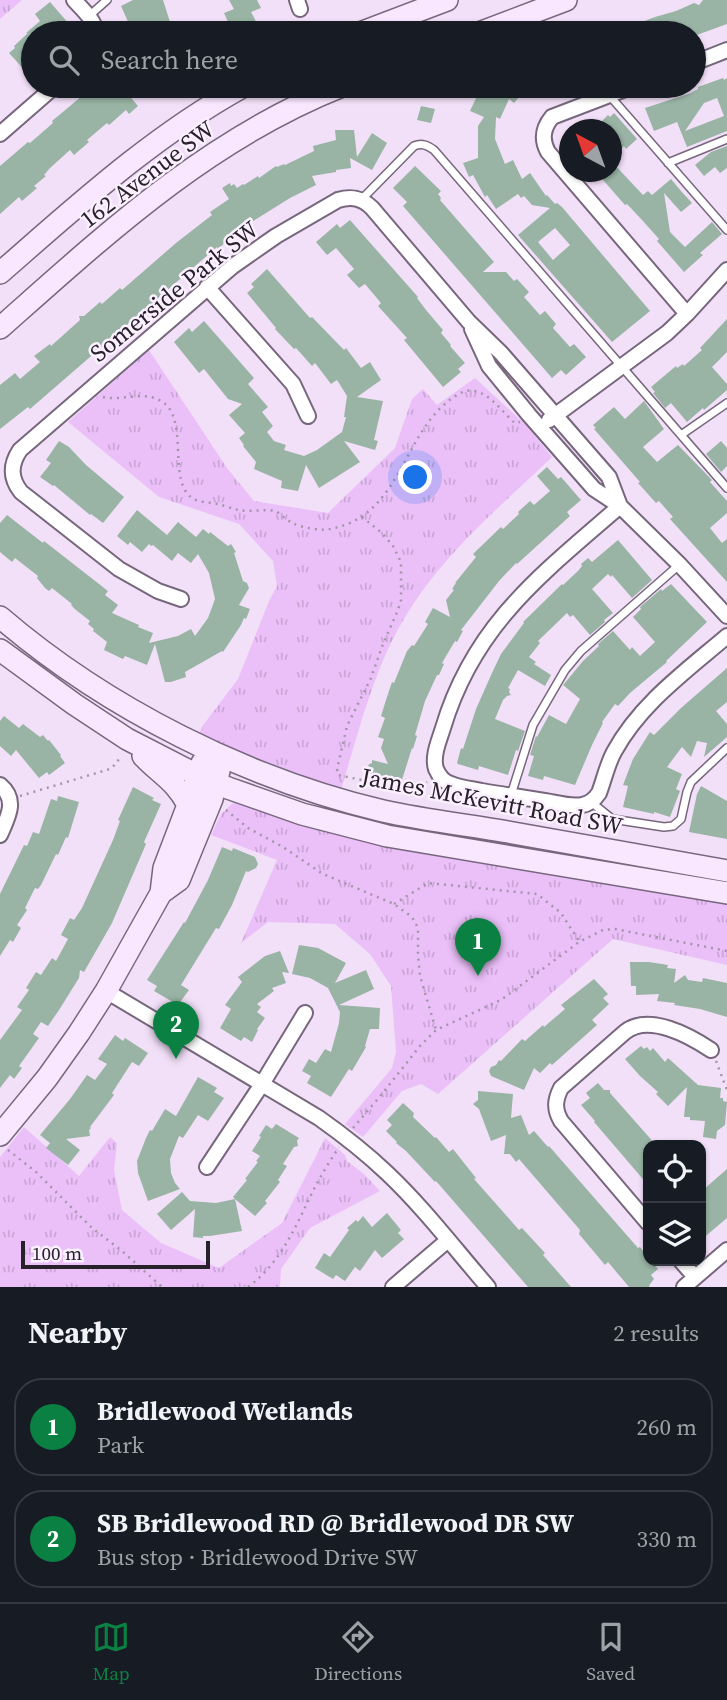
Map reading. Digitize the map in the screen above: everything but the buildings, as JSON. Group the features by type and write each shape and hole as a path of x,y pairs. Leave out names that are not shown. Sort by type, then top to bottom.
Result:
{"main road":[{"path":"392,21 447,0"},
{"path":"511,21 566,0"},
{"name":"162 Avenue SW","path":"0,273 112,175 224,98"},
{"name":"162 Avenue SW","path":"0,328 128,217 181,175 256,128 314,98"},
{"name":"James McKevitt Road SW","path":"0,617 71,671 136,712 215,753 301,786 384,811 727,871"},
{"name":"James McKevitt Road SW","path":"0,650 74,704 124,748 302,814 387,836 727,893"},
{"path":"124,748 178,788 188,805"},
{"path":"4,1130 61,1060 106,991 161,893 164,868 188,805 206,779 215,753"},
{"path":"161,893 179,880 212,799 206,779"}],"street":[{"path":"74,0 91,21"},
{"path":"706,58 727,50"},
{"path":"0,134 41,98"},
{"path":"601,98 552,117 543,133 544,146 687,314"},
{"name":"Somerside Park SW","path":"181,599 158,591 119,569 22,492 13,480 13,463 20,450 233,266 276,236 338,200 352,197 361,200"},
{"path":"361,200 372,208 469,322 501,353 609,477 620,506"},
{"path":"539,427 667,333 727,270"},
{"path":"207,287 293,384 308,416"},
{"path":"469,322 489,366 539,427 594,489 620,506 680,565 727,617"},
{"path":"620,506 528,587 480,646 449,709 436,753 435,761 443,780 453,785 575,806 591,802 599,793 612,755 639,715 727,636"},
{"path":"0,785 6,790 11,808 0,835"},
{"path":"106,991 319,1118 346,1138 395,1181 488,1287"},
{"path":"207,1167 305,1013"},
{"path":"643,1217 561,1121 556,1112 557,1096 561,1088 625,1032 636,1026 650,1025 675,1031 693,1038 711,1050"},
{"path":"393,1287 447,1240"},
{"path":"690,1282 727,1250"}],"lane":[{"path":"88,16 107,0"},
{"path":"612,98 727,230"},
{"path":"668,163 727,139"},
{"path":"361,200 409,150 421,144 434,150 727,488"},
{"path":"681,435 727,404"},
{"path":"511,796 533,725 565,670 581,651 680,565"},
{"path":"591,802 612,819 664,828 673,826 681,819 691,782 727,748"}],"path":[{"path":"92,387 100,396 113,399 143,397 157,399 166,405 173,415 177,430 179,472 188,495 197,500 240,510 276,511 289,523 326,531 362,517 377,504 425,426 436,412 459,394 468,390 477,391 492,401 515,424 523,422"},
{"path":"362,517 382,533 401,562 401,600 371,678 347,726 338,775 408,790 422,786 439,774"},
{"path":"10,799 110,769 117,763 124,748"},
{"path":"223,807 248,828 283,847 323,874 394,904 412,917 418,928 420,976 436,1030"},
{"path":"394,904 428,883 537,894 561,913 579,942"},
{"path":"248,1287 259,1279 287,1245 315,1187 346,1138 436,1030 501,1000 579,942 603,930 615,929 727,951"},
{"path":"711,1050 727,1090"},
{"path":"4,1130 17,1159 36,1172 92,1228 162,1287"}],"green space":[{"path":"0,0 22,0 0,19"},
{"path":"149,350 227,468 254,501 328,513 395,448 412,399 423,389 437,405 475,378 527,426 552,457 456,550 407,614 376,677 341,790 295,775 198,736 238,679 277,586 273,561 239,524 159,497 68,422"},
{"path":"234,802 410,849 727,903 727,965 613,939 438,1094 421,1084 402,1091 363,1137 345,1124 392,1068 396,1052 391,986 370,954 335,924 268,922 241,943 277,860 211,835 221,814"},
{"path":"24,1127 79,1176 110,1137 117,1143 114,1170 122,1210 161,1243 219,1268 282,1223 325,1138 380,1191 310,1228 281,1269 280,1287 0,1287 0,1157"}],"place":[{"name":"Bridlewood Wetlands","path":"478,976"},
{"name":"SB Bridlewood RD @ Bridlewood DR SW","path":"176,1059"}]}
